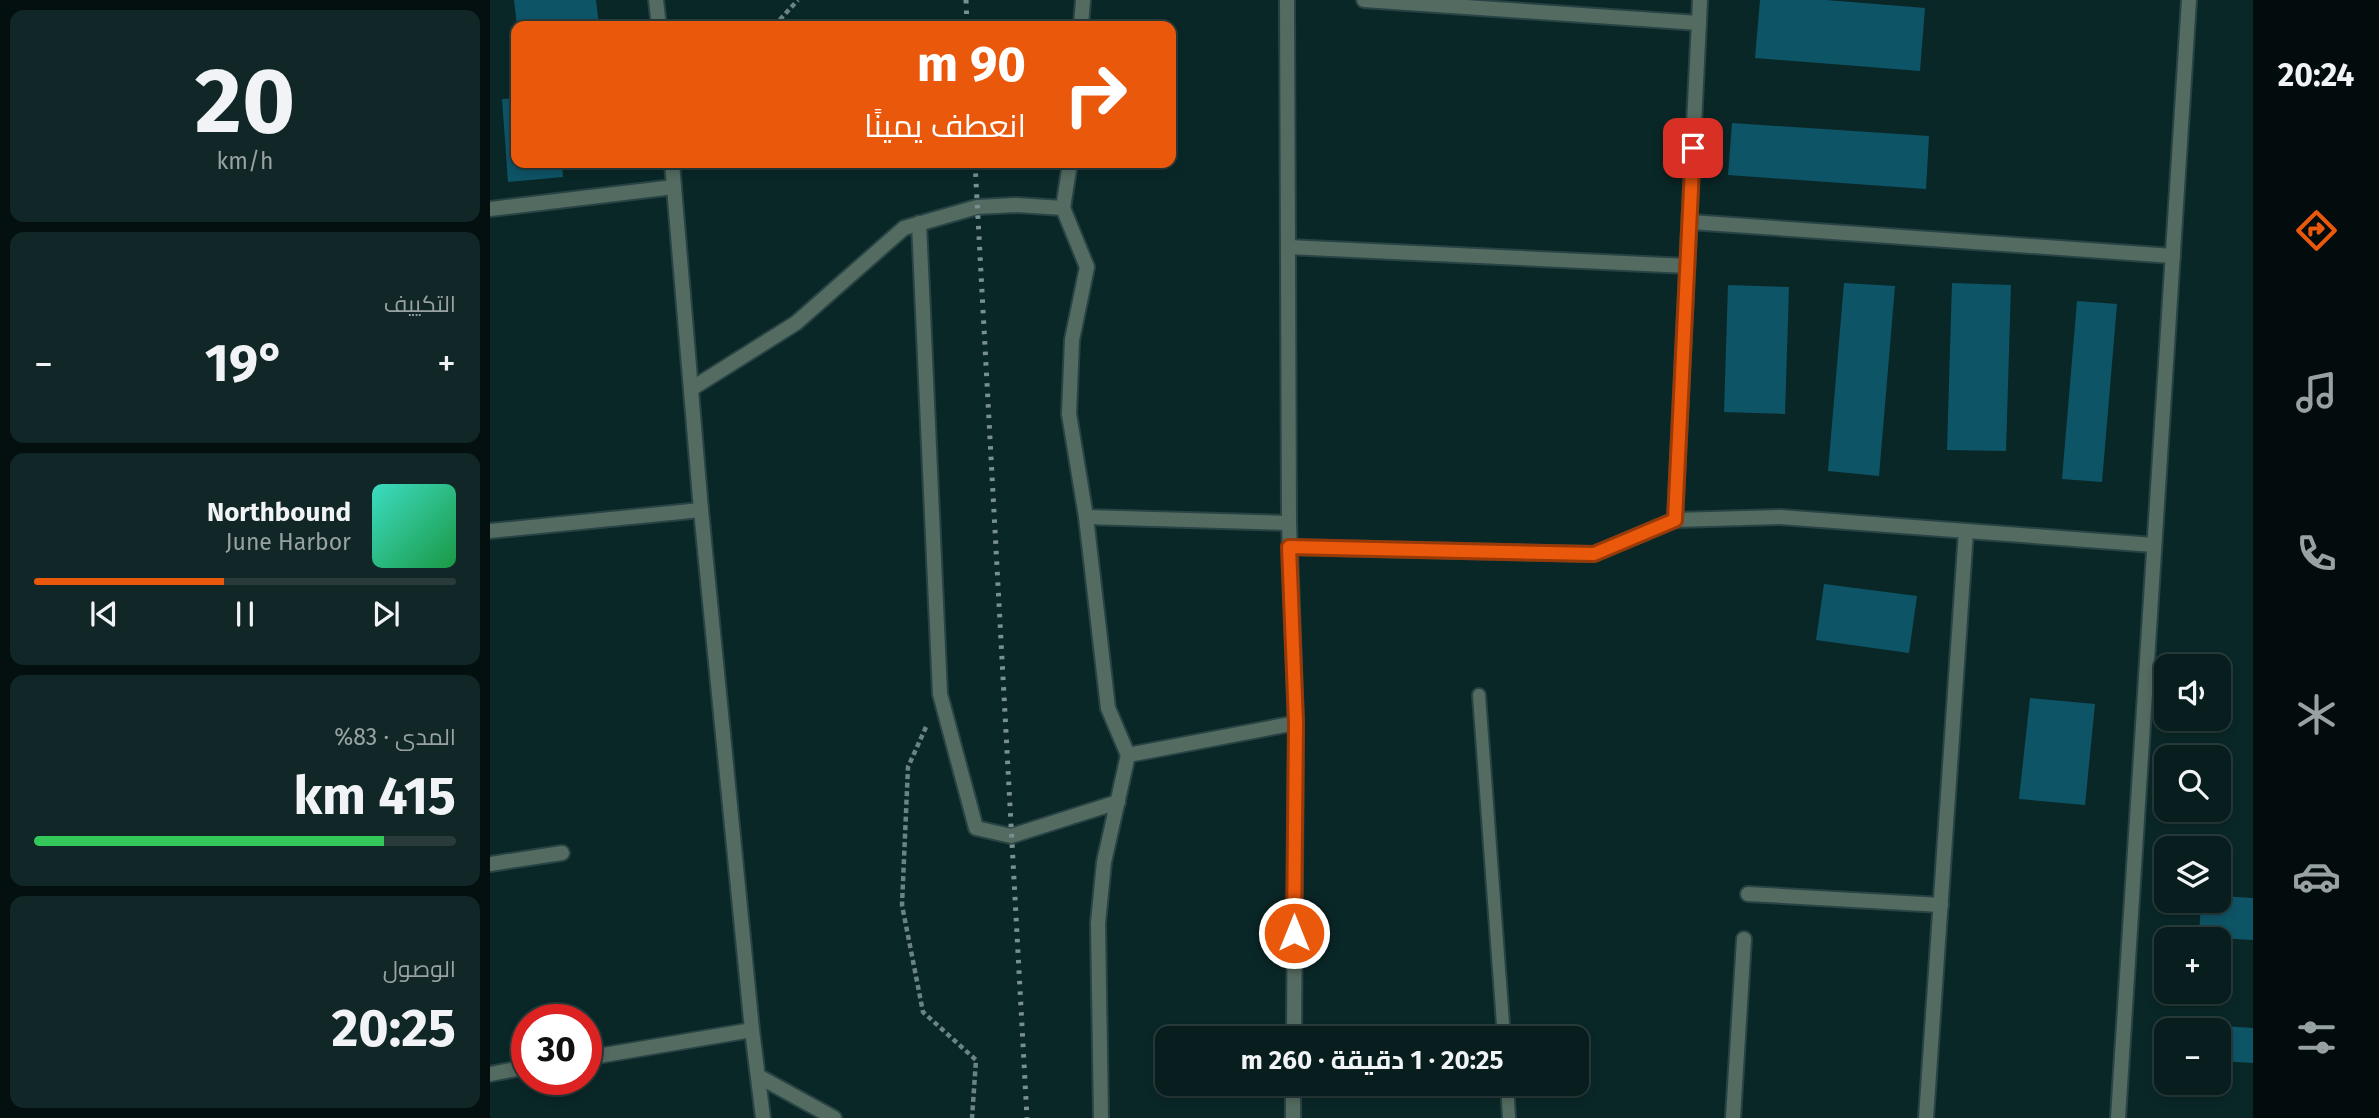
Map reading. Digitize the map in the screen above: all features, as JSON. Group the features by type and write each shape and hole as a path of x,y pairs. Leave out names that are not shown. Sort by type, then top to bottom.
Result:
{"street":[{"path":"656,0 658,21"},
{"path":"1081,21 1083,0"},
{"path":"1287,0 1289,547 1296,723 1294,1026"},
{"path":"1364,0 1699,23"},
{"path":"1675,520 1700,0"},
{"path":"2118,1118 2189,0"},
{"path":"672,168 701,510 763,1118"},
{"path":"1069,168 1063,208 1087,267 1072,340 1069,414 1086,517 1108,708 1128,755 1104,862 1097,923 1101,1118"},
{"path":"490,209 674,187"},
{"path":"691,389 796,323 904,228 977,207 1016,205 1063,208"},
{"path":"1690,222 2173,256"},
{"path":"919,223 940,694 976,828 1012,836 1118,802"},
{"path":"1288,247 1687,266"},
{"path":"490,531 701,510"},
{"path":"1086,517 1289,523"},
{"path":"1289,547 1594,554 1675,520 1780,517 2154,545"},
{"path":"1926,1118 1966,531"},
{"path":"1128,755 1296,723"},
{"path":"490,864 562,853"},
{"path":"1748,894 1941,905"},
{"path":"1732,1118 1744,939"},
{"path":"602,1055 752,1030"},
{"path":"490,1073 511,1070"},
{"path":"758,1076 834,1118"},
{"path":"1293,1096 1293,1118"}],"lane":[{"path":"1479,695 1503,1026"},
{"path":"1508,1096 1510,1118"}],"path":[{"path":"779,21 798,0"},
{"path":"940,694 908,767 902,905 923,1012 976,1060 972,1118"}],"building":[{"path":"514,0 596,0 599,21 516,21"},
{"path":"1760,0 1826,0 1925,8 1920,71 1755,58"},
{"path":"511,98 511,168 562,168 563,177 508,182 502,99"},
{"path":"1732,123 1929,136 1926,189 1728,175"},
{"path":"1844,283 1895,286 1879,476 1828,471"},
{"path":"1952,283 2011,285 2006,451 1947,450"},
{"path":"1728,285 1789,287 1785,414 1724,412"},
{"path":"2077,301 2117,304 2102,482 2062,479"},
{"path":"1824,584 1917,596 1909,653 1816,640"},
{"path":"2030,698 2095,704 2085,805 2019,799"},
{"path":"2231,897 2253,898 2253,940 2231,939 2231,927 2200,927 2200,913 2231,913"},
{"path":"2231,1027 2253,1028 2253,1063 2231,1062"}],"railway":[{"path":"966,0 967,21"},
{"path":"975,168 1027,1118"}],"route":[{"path":"1294,933 1296,723 1289,547 1594,554 1675,520 1693,148"}]}
